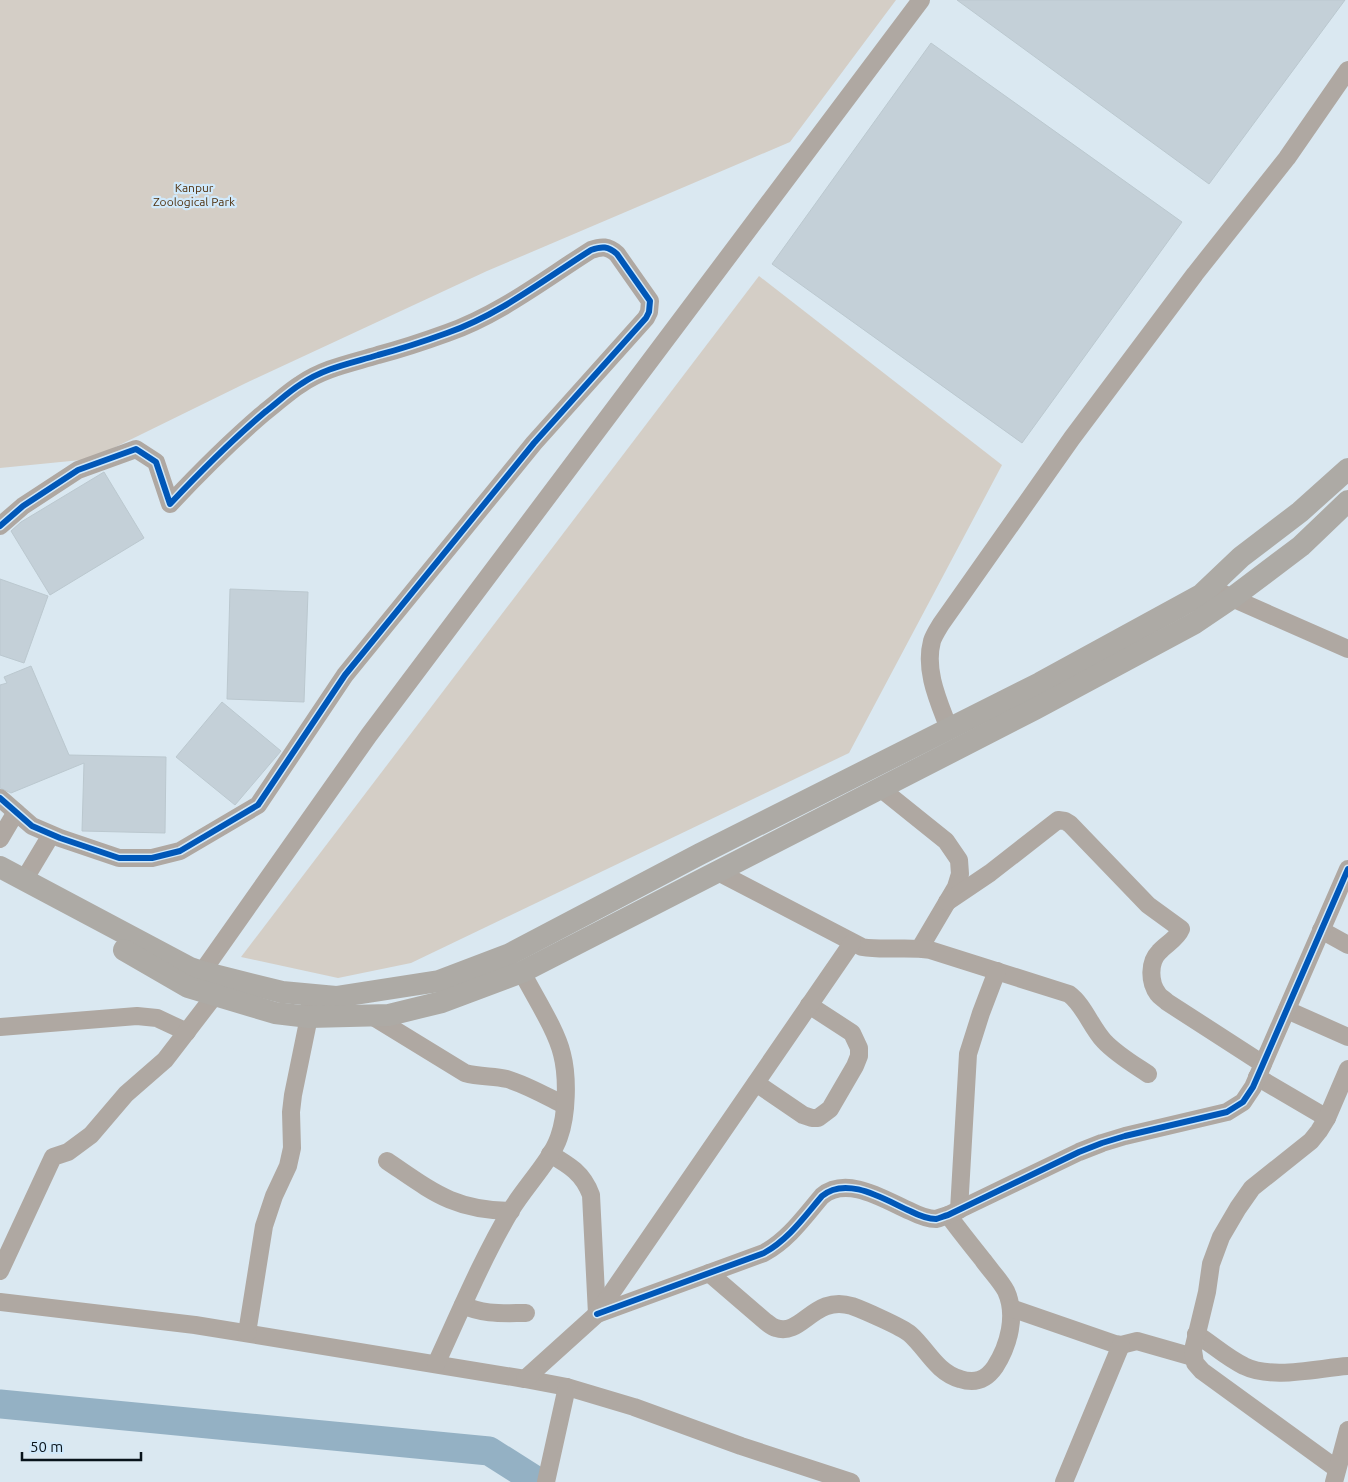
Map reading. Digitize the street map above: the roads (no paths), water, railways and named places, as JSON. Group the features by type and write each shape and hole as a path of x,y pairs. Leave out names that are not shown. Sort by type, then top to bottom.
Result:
{"main road":[{"path":"0,867 190,968 202,972 282,992 336,997 439,981 510,954 700,854 949,729 1116,642 1201,595 1241,558 1300,512 1348,469"},
{"path":"0,882 188,986 275,1013 309,1017 389,1016 442,1002 522,972 1035,709 1195,623 1232,598 1300,546 1348,500"}],"street":[{"path":"202,972 370,735 921,0"},
{"path":"949,729 932,682 930,662 932,641 941,624 1083,422 1195,274 1287,158 1348,70"},
{"path":"0,526 23,506 78,470 136,450 156,462 170,504 202,470 254,422 300,384 340,366 448,333 467,325 500,308 591,250 601,246 610,248 617,254 650,301 649,312 646,318 534,443 345,675 258,805 180,851 152,858 119,858 52,835 32,826 0,798"},
{"path":"1210,587 1348,650"},
{"path":"880,788 946,841 959,860 960,874 956,887 920,948"},
{"path":"0,839 16,812"},
{"path":"947,902 990,873 1058,820 1065,820 1148,905 1181,929 1179,934 1157,953 1152,966 1152,980 1158,994 1327,1118"},
{"path":"24,880 52,835"},
{"path":"597,1314 764,1253 778,1245 788,1236 828,1190 841,1187 866,1192 924,1217 936,1219 1102,1143 1227,1112 1243,1102 1253,1087 1348,869"},
{"path":"718,872 852,943 872,948 920,948 1069,994 1076,999 1105,1042 1148,1074"},
{"path":"1321,930 1348,945"},
{"path":"525,1379 597,1314 852,943"},
{"path":"436,1364 510,1211 559,1138 564,1105 565,1072 562,1054 556,1036 522,972"},
{"path":"709,1273 766,1322 776,1328 788,1329 797,1325 820,1308 830,1304 851,1306 908,1332 947,1374 961,1380 976,1382 987,1377 995,1366 1008,1338 1011,1308 1005,1289 954,1212 968,1054 997,972"},
{"path":"0,1271 53,1157 68,1152 91,1135 126,1094 165,1060 216,995"},
{"path":"247,1333 264,1226 274,1196 288,1166 292,1148 292,1095 309,1017 310,995"},
{"path":"756,1083 803,1115 818,1118 830,1109 860,1056 859,1048 852,1033 809,1005"},
{"path":"1287,1010 1348,1037"},
{"path":"0,1027 137,1016 157,1018 187,1032"},
{"path":"372,1016 465,1073 512,1081 564,1105"},
{"path":"1348,1069 1327,1118 1310,1141 1252,1188 1238,1208 1215,1250 1193,1350 1195,1364 1202,1371 1335,1475 1348,1430"},
{"path":"550,1154 575,1168 583,1178 591,1195 597,1314"},
{"path":"387,1161 437,1195 455,1203 479,1209 510,1211"},
{"path":"0,1302 195,1325 567,1387 634,1407 741,1446 851,1482"},
{"path":"463,1305 474,1311 486,1313 526,1313"},
{"path":"1011,1308 1121,1345 1137,1341 1194,1357"},
{"path":"1196,1334 1244,1366 1258,1370 1283,1372 1348,1366"},
{"path":"1064,1482 1121,1345"},
{"path":"546,1482 567,1387"}],"waterway":[{"path":"0,1404 489,1451 538,1482"}],"park label":[{"name":"Kanpur Zoological Park","path":"194,194"}]}
